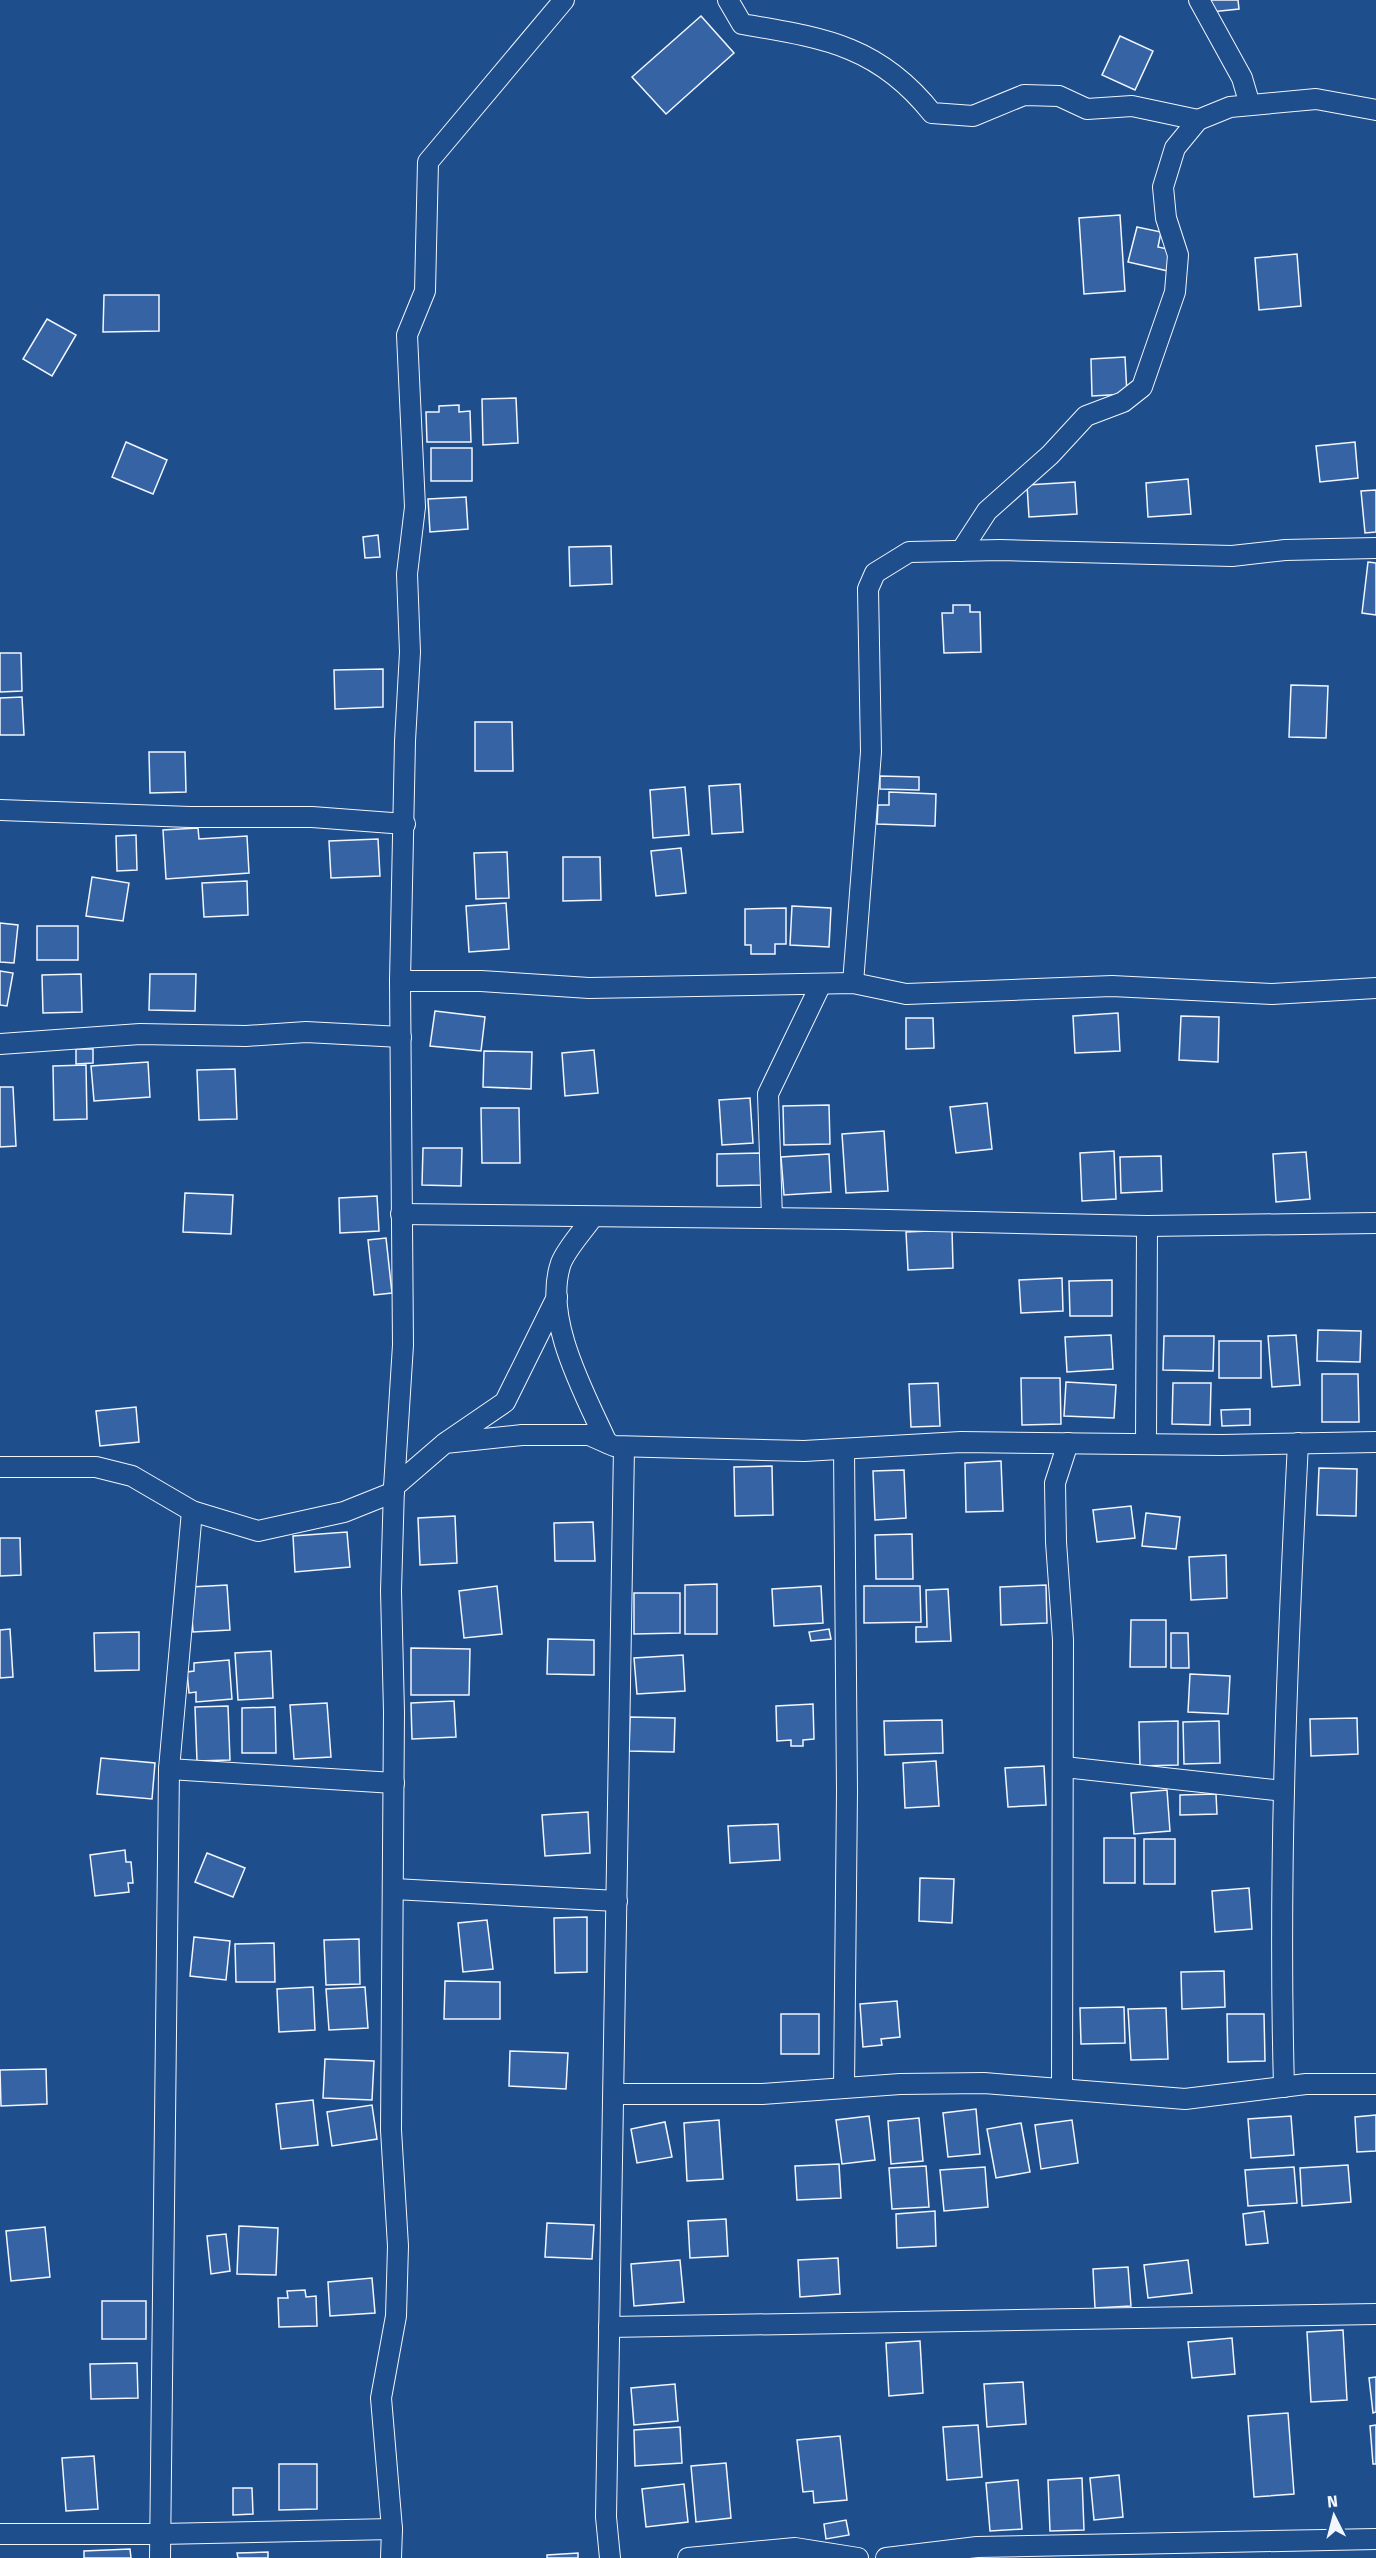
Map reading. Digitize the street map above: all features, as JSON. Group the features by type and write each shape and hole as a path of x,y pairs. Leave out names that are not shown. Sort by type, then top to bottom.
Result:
{"street":[{"path":"391,2558 392,2529 381,2398 396,2316 398,2246 392,2130 394,1783 391,1591 394,1489 403,1345 400,981 405,741 410,652 407,574 416,507 407,335 425,291 428,162 564,0"},
{"path":"728,0 742,24 808,35 864,54 913,89 932,113 973,117 1024,95 1048,95 1059,96 1087,109 1132,106 1198,120"},
{"path":"1199,0 1242,78 1250,105"},
{"path":"961,551 987,511 1050,455 1086,416 1123,402 1142,387 1175,292 1178,255 1166,218 1163,187 1175,148 1198,120 1230,107 1316,99 1376,110"},
{"path":"853,983 871,752 868,589 875,573 909,552 1232,556 1285,550 1376,548"},
{"path":"0,810 190,818 312,817 405,824"},
{"path":"400,981 481,981 589,988 853,983 906,994 1101,986 1272,994 1376,988"},
{"path":"772,1218 768,1095 821,984"},
{"path":"0,1044 140,1034 246,1036 306,1032 401,1037"},
{"path":"401,1214 592,1218 772,1218 1148,1226 1376,1223"},
{"path":"592,1218 561,1263 557,1297 562,1342 615,1445 616,1901 606,2517 610,2558"},
{"path":"1146,1444 1148,1226"},
{"path":"0,1467 96,1467 132,1476 192,1511 258,1531 344,1512 394,1489 445,1443 505,1402 557,1297"},
{"path":"445,1443 533,1435 589,1435 615,1445 804,1451 961,1442 1146,1444 1376,1442"},
{"path":"1062,2088 1063,1640 1056,1542 1055,1483 1068,1443"},
{"path":"1284,2087 1281,1953 1284,1791 1298,1443"},
{"path":"844,1449 847,1642 844,2088"},
{"path":"160,2558 169,1769 192,1511"},
{"path":"1064,1767 1284,1791"},
{"path":"169,1769 394,1783"},
{"path":"394,1889 616,1901"},
{"path":"614,2094 762,2094 844,2088 984,2083 1185,2099 1306,2084 1376,2084"},
{"path":"609,2328 1376,2314"},
{"path":"0,2534 160,2534 392,2529"},
{"path":"886,2558 977,2547 1063,2552 1376,2539"},
{"path":"688,2558 799,2553 858,2558"}],"building":[{"path":"1210,0 1238,0 1239,9 1211,12"},
{"path":"701,16 734,53 666,114 632,77"},
{"path":"1120,36 1153,51 1135,90 1102,75"},
{"path":"1120,215 1125,291 1084,294 1079,218"},
{"path":"1137,227 1161,232 1158,247 1172,250 1168,271 1128,262"},
{"path":"1297,254 1301,306 1259,310 1255,258"},
{"path":"104,295 159,295 159,331 103,332"},
{"path":"47,319 76,335 52,376 23,359"},
{"path":"1125,357 1127,394 1092,396 1091,359"},
{"path":"516,398 518,443 483,445 482,399"},
{"path":"459,405 459,412 470,411 471,442 427,442 426,412 439,412 439,406"},
{"path":"126,442 167,460 153,494 112,477"},
{"path":"1355,442 1358,478 1320,482 1316,446"},
{"path":"431,448 472,448 472,481 431,481"},
{"path":"1188,479 1191,514 1148,517 1146,483"},
{"path":"1075,482 1077,514 1029,517 1027,485"},
{"path":"1376,490 1376,532 1365,533 1361,491"},
{"path":"466,497 468,529 430,532 428,499"},
{"path":"378,535 380,557 365,558 363,537"},
{"path":"611,546 612,584 570,586 569,547"},
{"path":"1368,562 1376,563 1376,615 1362,613"},
{"path":"953,605 970,605 970,612 980,612 981,652 944,653 942,613 953,613"},
{"path":"0,653 21,653 22,691 0,692"},
{"path":"383,669 383,707 335,709 334,670"},
{"path":"1291,685 1328,686 1326,738 1289,737"},
{"path":"22,697 24,735 0,735 0,698"},
{"path":"475,722 512,722 513,771 475,771"},
{"path":"149,752 185,752 186,792 150,793"},
{"path":"880,776 919,777 919,790 880,789"},
{"path":"740,784 743,832 712,834 709,786"},
{"path":"685,787 689,835 653,838 650,790"},
{"path":"889,792 936,794 935,826 877,824 878,805 889,805"},
{"path":"198,828 199,839 247,836 249,873 166,879 163,830"},
{"path":"136,835 137,870 117,871 116,836"},
{"path":"378,839 380,876 331,878 329,841"},
{"path":"681,848 686,893 656,896 651,851"},
{"path":"507,852 509,898 476,899 474,853"},
{"path":"563,857 600,857 601,900 563,901"},
{"path":"92,877 129,883 123,921 86,916"},
{"path":"247,881 248,915 204,917 202,883"},
{"path":"506,903 509,949 469,952 466,906"},
{"path":"792,906 831,908 829,947 790,945"},
{"path":"786,908 786,944 775,944 775,954 751,954 751,945 745,945 745,909"},
{"path":"0,923 18,925 14,963 0,962"},
{"path":"37,926 78,926 78,960 37,960"},
{"path":"0,971 13,973 7,1006 0,1005"},
{"path":"81,974 82,1012 43,1013 42,975"},
{"path":"150,974 196,974 195,1011 149,1010"},
{"path":"435,1011 485,1017 481,1051 430,1046"},
{"path":"1118,1013 1120,1051 1075,1053 1073,1016"},
{"path":"1181,1016 1219,1017 1218,1062 1179,1060"},
{"path":"906,1018 933,1018 934,1048 906,1049"},
{"path":"76,1049 93,1049 93,1063 76,1064"},
{"path":"594,1050 598,1093 565,1096 562,1053"},
{"path":"484,1051 532,1052 531,1089 483,1087"},
{"path":"148,1062 150,1097 94,1101 91,1066"},
{"path":"86,1065 87,1119 54,1120 53,1066"},
{"path":"235,1069 237,1119 199,1120 197,1070"},
{"path":"0,1087 13,1087 16,1146 0,1147"},
{"path":"750,1098 753,1143 722,1145 719,1100"},
{"path":"987,1103 992,1149 956,1153 950,1107"},
{"path":"829,1105 830,1144 784,1145 783,1106"},
{"path":"481,1108 519,1108 520,1163 482,1163"},
{"path":"884,1131 888,1191 846,1193 842,1134"},
{"path":"423,1148 462,1148 461,1186 422,1185"},
{"path":"1114,1151 1116,1199 1082,1201 1080,1153"},
{"path":"1306,1152 1310,1199 1276,1202 1273,1154"},
{"path":"760,1153 761,1185 717,1186 717,1154"},
{"path":"829,1154 831,1192 784,1195 781,1157"},
{"path":"1161,1156 1162,1191 1121,1193 1120,1157"},
{"path":"185,1193 233,1195 231,1234 183,1232"},
{"path":"377,1196 379,1231 340,1233 339,1198"},
{"path":"952,1230 953,1268 908,1270 906,1232"},
{"path":"386,1238 392,1293 374,1295 368,1240"},
{"path":"1062,1278 1063,1311 1021,1313 1019,1280"},
{"path":"1112,1280 1112,1316 1070,1316 1069,1281"},
{"path":"1318,1330 1361,1331 1360,1362 1317,1361"},
{"path":"1111,1335 1113,1369 1067,1372 1065,1337"},
{"path":"1296,1335 1300,1385 1272,1387 1268,1336"},
{"path":"1164,1336 1214,1336 1213,1371 1163,1370"},
{"path":"1219,1341 1261,1341 1261,1378 1219,1378"},
{"path":"1322,1374 1358,1374 1359,1422 1322,1422"},
{"path":"1021,1378 1060,1378 1061,1424 1022,1425"},
{"path":"1066,1382 1116,1385 1114,1418 1064,1416"},
{"path":"938,1383 940,1426 911,1427 909,1384"},
{"path":"1173,1383 1211,1383 1210,1425 1172,1424"},
{"path":"136,1407 139,1442 100,1446 96,1411"},
{"path":"1250,1409 1250,1425 1222,1426 1221,1410"},
{"path":"1001,1461 1003,1511 966,1512 965,1463"},
{"path":"772,1466 773,1515 735,1516 734,1467"},
{"path":"1319,1468 1357,1469 1356,1516 1317,1515"},
{"path":"904,1470 906,1518 875,1520 873,1471"},
{"path":"1131,1506 1135,1538 1097,1542 1093,1510"},
{"path":"1146,1513 1180,1517 1176,1549 1142,1546"},
{"path":"455,1516 457,1563 420,1565 418,1518"},
{"path":"593,1522 595,1561 555,1561 554,1523"},
{"path":"347,1532 350,1567 295,1572 293,1536"},
{"path":"912,1534 913,1579 876,1579 875,1535"},
{"path":"0,1538 20,1538 21,1575 0,1576"},
{"path":"1226,1555 1227,1598 1191,1600 1189,1557"},
{"path":"717,1584 717,1634 685,1634 685,1585"},
{"path":"227,1585 230,1630 193,1632 190,1587"},
{"path":"1046,1585 1047,1623 1001,1625 1000,1587"},
{"path":"497,1586 502,1634 464,1638 459,1591"},
{"path":"821,1586 823,1623 774,1626 772,1589"},
{"path":"864,1586 920,1586 921,1622 864,1623"},
{"path":"948,1589 951,1641 916,1642 916,1627 927,1627 926,1590"},
{"path":"634,1593 680,1593 680,1633 634,1634"},
{"path":"1131,1620 1166,1620 1166,1667 1130,1667"},
{"path":"10,1629 13,1677 0,1678 0,1630"},
{"path":"829,1629 831,1639 811,1641 809,1632"},
{"path":"139,1632 139,1670 95,1671 94,1633"},
{"path":"1171,1633 1188,1633 1189,1668 1171,1668"},
{"path":"548,1639 594,1640 594,1675 547,1674"},
{"path":"411,1648 470,1649 469,1695 411,1695"},
{"path":"271,1651 273,1698 238,1700 235,1653"},
{"path":"683,1655 685,1691 637,1694 634,1658"},
{"path":"229,1660 232,1699 196,1702 196,1692 189,1693 187,1672 194,1671 194,1663"},
{"path":"1190,1674 1230,1676 1228,1714 1188,1712"},
{"path":"454,1701 456,1737 412,1739 411,1703"},
{"path":"327,1703 331,1757 294,1759 290,1705"},
{"path":"813,1704 814,1739 803,1740 803,1746 791,1746 791,1740 777,1741 776,1706"},
{"path":"228,1706 230,1760 197,1761 195,1707"},
{"path":"275,1707 276,1753 242,1753 242,1708"},
{"path":"630,1717 675,1718 674,1752 629,1751"},
{"path":"1357,1718 1358,1754 1311,1756 1310,1719"},
{"path":"942,1720 943,1753 885,1755 884,1721"},
{"path":"1178,1721 1178,1765 1140,1766 1139,1722"},
{"path":"1219,1721 1220,1763 1184,1764 1183,1722"},
{"path":"101,1758 155,1763 152,1799 97,1794"},
{"path":"936,1761 939,1806 905,1808 903,1763"},
{"path":"1044,1766 1046,1805 1008,1807 1005,1768"},
{"path":"1167,1790 1170,1831 1134,1834 1131,1793"},
{"path":"1216,1794 1217,1814 1180,1815 1180,1795"},
{"path":"588,1812 590,1853 545,1856 542,1815"},
{"path":"778,1824 780,1860 730,1863 728,1826"},
{"path":"1104,1838 1135,1838 1135,1883 1104,1883"},
{"path":"1144,1839 1175,1839 1175,1884 1144,1884"},
{"path":"125,1850 126,1862 131,1862 133,1883 128,1883 129,1892 95,1896 90,1855"},
{"path":"207,1853 245,1868 233,1897 195,1882"},
{"path":"920,1878 954,1879 952,1923 919,1921"},
{"path":"1249,1888 1252,1929 1215,1932 1212,1891"},
{"path":"587,1917 587,1972 555,1973 554,1918"},
{"path":"487,1920 493,1969 463,1972 458,1923"},
{"path":"194,1937 230,1941 226,1980 190,1976"},
{"path":"359,1939 360,1984 326,1985 324,1940"},
{"path":"274,1943 275,1982 236,1982 235,1944"},
{"path":"1224,1971 1225,2007 1182,2009 1181,1972"},
{"path":"445,1981 500,1982 500,2019 444,2019"},
{"path":"313,1987 315,2030 279,2032 277,1989"},
{"path":"365,1987 368,2028 329,2030 326,1989"},
{"path":"897,2001 900,2037 881,2039 882,2045 863,2047 860,2004"},
{"path":"1124,2007 1125,2043 1081,2044 1080,2008"},
{"path":"1166,2008 1168,2059 1131,2060 1128,2009"},
{"path":"781,2014 819,2014 819,2054 781,2054"},
{"path":"1227,2014 1264,2014 1265,2061 1228,2062"},
{"path":"510,2051 568,2053 566,2089 509,2086"},
{"path":"325,2059 374,2061 372,2100 323,2098"},
{"path":"46,2069 47,2104 1,2106 0,2070"},
{"path":"313,2100 318,2145 281,2149 276,2104"},
{"path":"372,2105 377,2139 332,2146 327,2112"},
{"path":"976,2109 980,2154 948,2157 943,2113"},
{"path":"1376,2115 1376,2151 1357,2152 1355,2117"},
{"path":"869,2116 875,2160 842,2164 836,2120"},
{"path":"1291,2116 1294,2155 1251,2158 1248,2119"},
{"path":"919,2118 923,2161 891,2164 888,2121"},
{"path":"719,2120 723,2179 687,2181 684,2123"},
{"path":"1072,2120 1078,2163 1041,2169 1035,2125"},
{"path":"665,2122 672,2157 637,2163 631,2129"},
{"path":"1021,2123 1030,2172 996,2178 987,2129"},
{"path":"839,2164 841,2198 797,2200 795,2166"},
{"path":"1348,2165 1351,2202 1302,2206 1300,2168"},
{"path":"926,2166 929,2207 892,2209 889,2168"},
{"path":"985,2167 988,2207 944,2211 940,2170"},
{"path":"1294,2167 1297,2203 1248,2206 1245,2170"},
{"path":"935,2211 936,2246 897,2248 896,2214"},
{"path":"1264,2211 1268,2243 1246,2245 1243,2214"},
{"path":"726,2219 728,2256 690,2258 688,2221"},
{"path":"547,2223 594,2225 592,2259 545,2257"},
{"path":"239,2226 278,2228 276,2275 237,2274"},
{"path":"45,2227 50,2277 11,2281 6,2231"},
{"path":"226,2234 230,2271 211,2274 207,2236"},
{"path":"838,2258 840,2294 800,2297 798,2260"},
{"path":"680,2260 684,2302 634,2306 631,2264"},
{"path":"1188,2260 1192,2293 1148,2298 1144,2265"},
{"path":"1128,2267 1131,2306 1095,2308 1093,2269"},
{"path":"372,2278 375,2313 330,2316 328,2282"},
{"path":"305,2290 306,2297 316,2296 317,2326 279,2327 278,2298 288,2298 287,2291"},
{"path":"102,2301 146,2301 146,2339 102,2339"},
{"path":"1343,2330 1347,2400 1311,2402 1307,2332"},
{"path":"1232,2338 1235,2374 1192,2378 1188,2342"},
{"path":"920,2341 923,2393 889,2396 886,2343"},
{"path":"137,2363 138,2398 91,2399 90,2364"},
{"path":"1376,2377 1376,2412 1373,2413 1369,2378"},
{"path":"1023,2382 1026,2424 987,2427 984,2384"},
{"path":"675,2384 678,2421 634,2425 631,2388"},
{"path":"1288,2413 1294,2494 1254,2497 1248,2416"},
{"path":"978,2425 982,2477 947,2480 943,2427"},
{"path":"1376,2425 1376,2464 1373,2464 1370,2426"},
{"path":"680,2427 682,2463 635,2466 634,2430"},
{"path":"840,2436 847,2500 814,2503 813,2491 803,2492 797,2440"},
{"path":"94,2456 98,2509 66,2511 62,2458"},
{"path":"726,2463 731,2518 696,2522 691,2466"},
{"path":"279,2464 317,2464 317,2509 279,2510"},
{"path":"1119,2475 1123,2517 1094,2520 1090,2478"},
{"path":"1082,2478 1084,2530 1050,2531 1048,2480"},
{"path":"1018,2480 1022,2529 990,2531 986,2483"},
{"path":"684,2484 688,2522 646,2527 642,2489"},
{"path":"233,2488 252,2488 253,2514 233,2515"},
{"path":"846,2520 849,2535 826,2539 824,2524"},
{"path":"130,2549 131,2558 84,2558 84,2551"},
{"path":"268,2552 268,2558 238,2558 237,2553"},
{"path":"578,2553 578,2558 547,2558 547,2555"}]}
